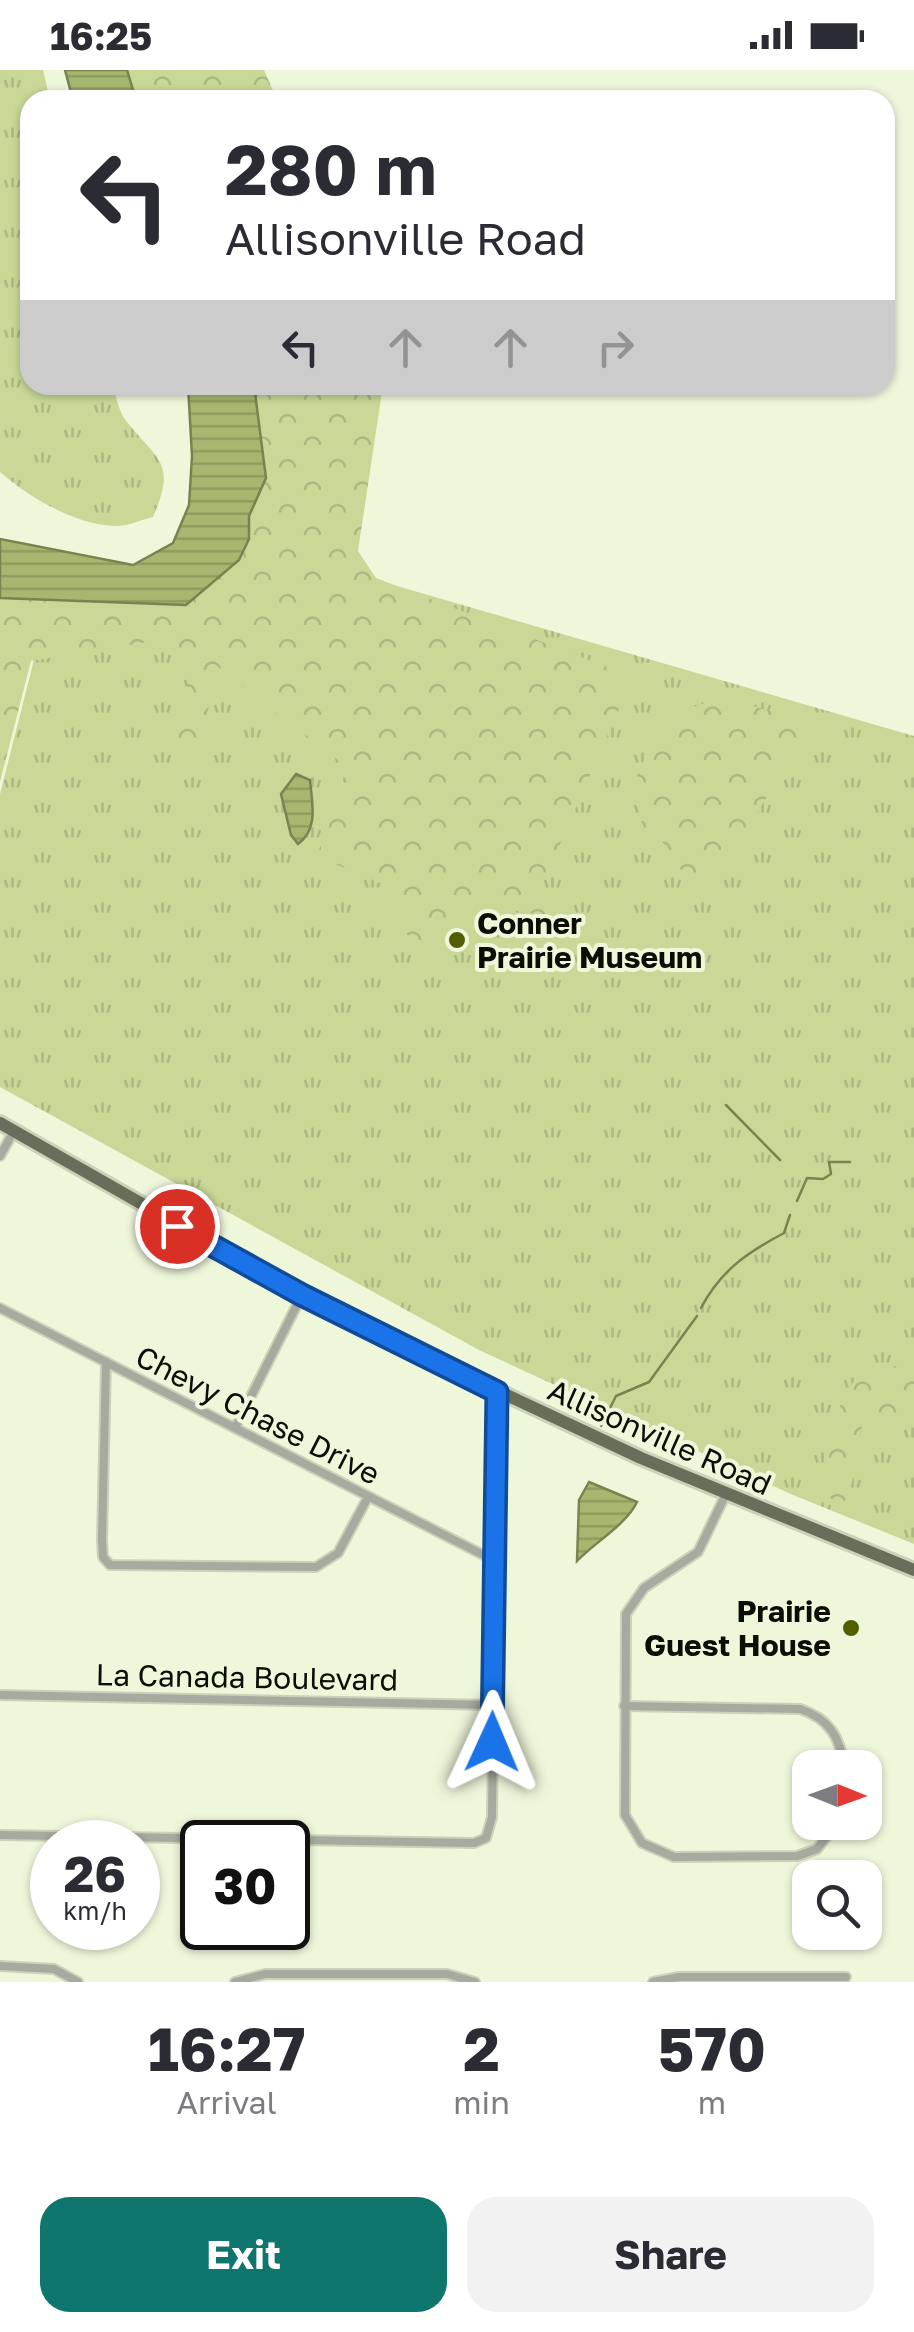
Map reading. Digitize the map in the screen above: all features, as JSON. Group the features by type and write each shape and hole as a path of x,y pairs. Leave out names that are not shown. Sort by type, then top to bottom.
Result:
{"main road":[{"name":"Allisonville Road","path":"0,1123 10,1136 302,1295 497,1392 726,1494 914,1570"}],"street":[{"path":"0,1156 10,1136"},
{"path":"236,1428 302,1295"},
{"name":"Chevy Chase Drive","path":"0,1308 495,1561"},
{"path":"106,1362 102,1540 104,1560 110,1566 316,1567 338,1553 368,1497"},
{"path":"0,1834 474,1843 486,1838 492,1825 497,1392"},
{"path":"726,1494 698,1552 644,1588 628,1607 624,1630 624,1809 634,1834 649,1848 678,1857 798,1856 817,1848 823,1840"},
{"name":"La Canada Boulevard","path":"0,1695 493,1704"},
{"path":"624,1706 800,1708 816,1714 834,1732 838,1750"},
{"path":"0,1966 54,1968 78,1982"},
{"path":"235,1982 264,1974 447,1974 475,1982"},
{"path":"653,1982 846,1978"}],"green space":[{"path":"0,70 43,70 48,90 20,90 20,395 116,395 124,418 161,464 163,484 153,517 119,526 68,515 0,472"},
{"path":"127,70 264,70 273,90 133,90"},
{"path":"255,395 381,395 358,551 376,578 633,677 543,883 546,916 484,905 440,945 410,940 380,883 317,856 347,767 217,666 196,772 174,767 186,740 168,735 193,667 160,640 31,661 0,782 0,595 249,540 249,516 266,478"},
{"name":"Conner Prairie Museum","path":"352,573 914,736 914,1544 793,1495 479,1350 0,1087 0,794 41,632"},
{"path":"721,697 812,723 717,879 681,870 661,838 644,853 626,839 645,818 629,795 661,719"},
{"path":"914,1361 914,1425 896,1429 879,1413 867,1416 847,1500 835,1502 826,1494 825,1468 832,1431 845,1396 861,1376"}],"shaded area":[{"path":"65,70 127,70 133,90 70,90"},
{"path":"189,395 255,395 266,478 249,516 249,539 239,560 186,605 0,598 0,539 133,565 173,543 189,505 192,456"},
{"path":"296,774 310,780 313,806 309,831 298,844 291,835 281,794"},
{"path":"589,1482 637,1502 618,1526 577,1561 579,1500"}],"waterway":[{"path":"726,1105 780,1160"},
{"path":"797,1201 807,1178 823,1179 831,1174 829,1162 850,1162"},
{"path":"701,1308 736,1263 784,1233 790,1215"},
{"path":"601,1426 616,1396 649,1382 697,1316"}],"place":[{"name":"Conner Prairie Museum","path":"457,940"},
{"name":"Prairie Guest House","path":"851,1628"}],"route":[{"path":"177,1226 302,1295 497,1392 492,1742"}]}
